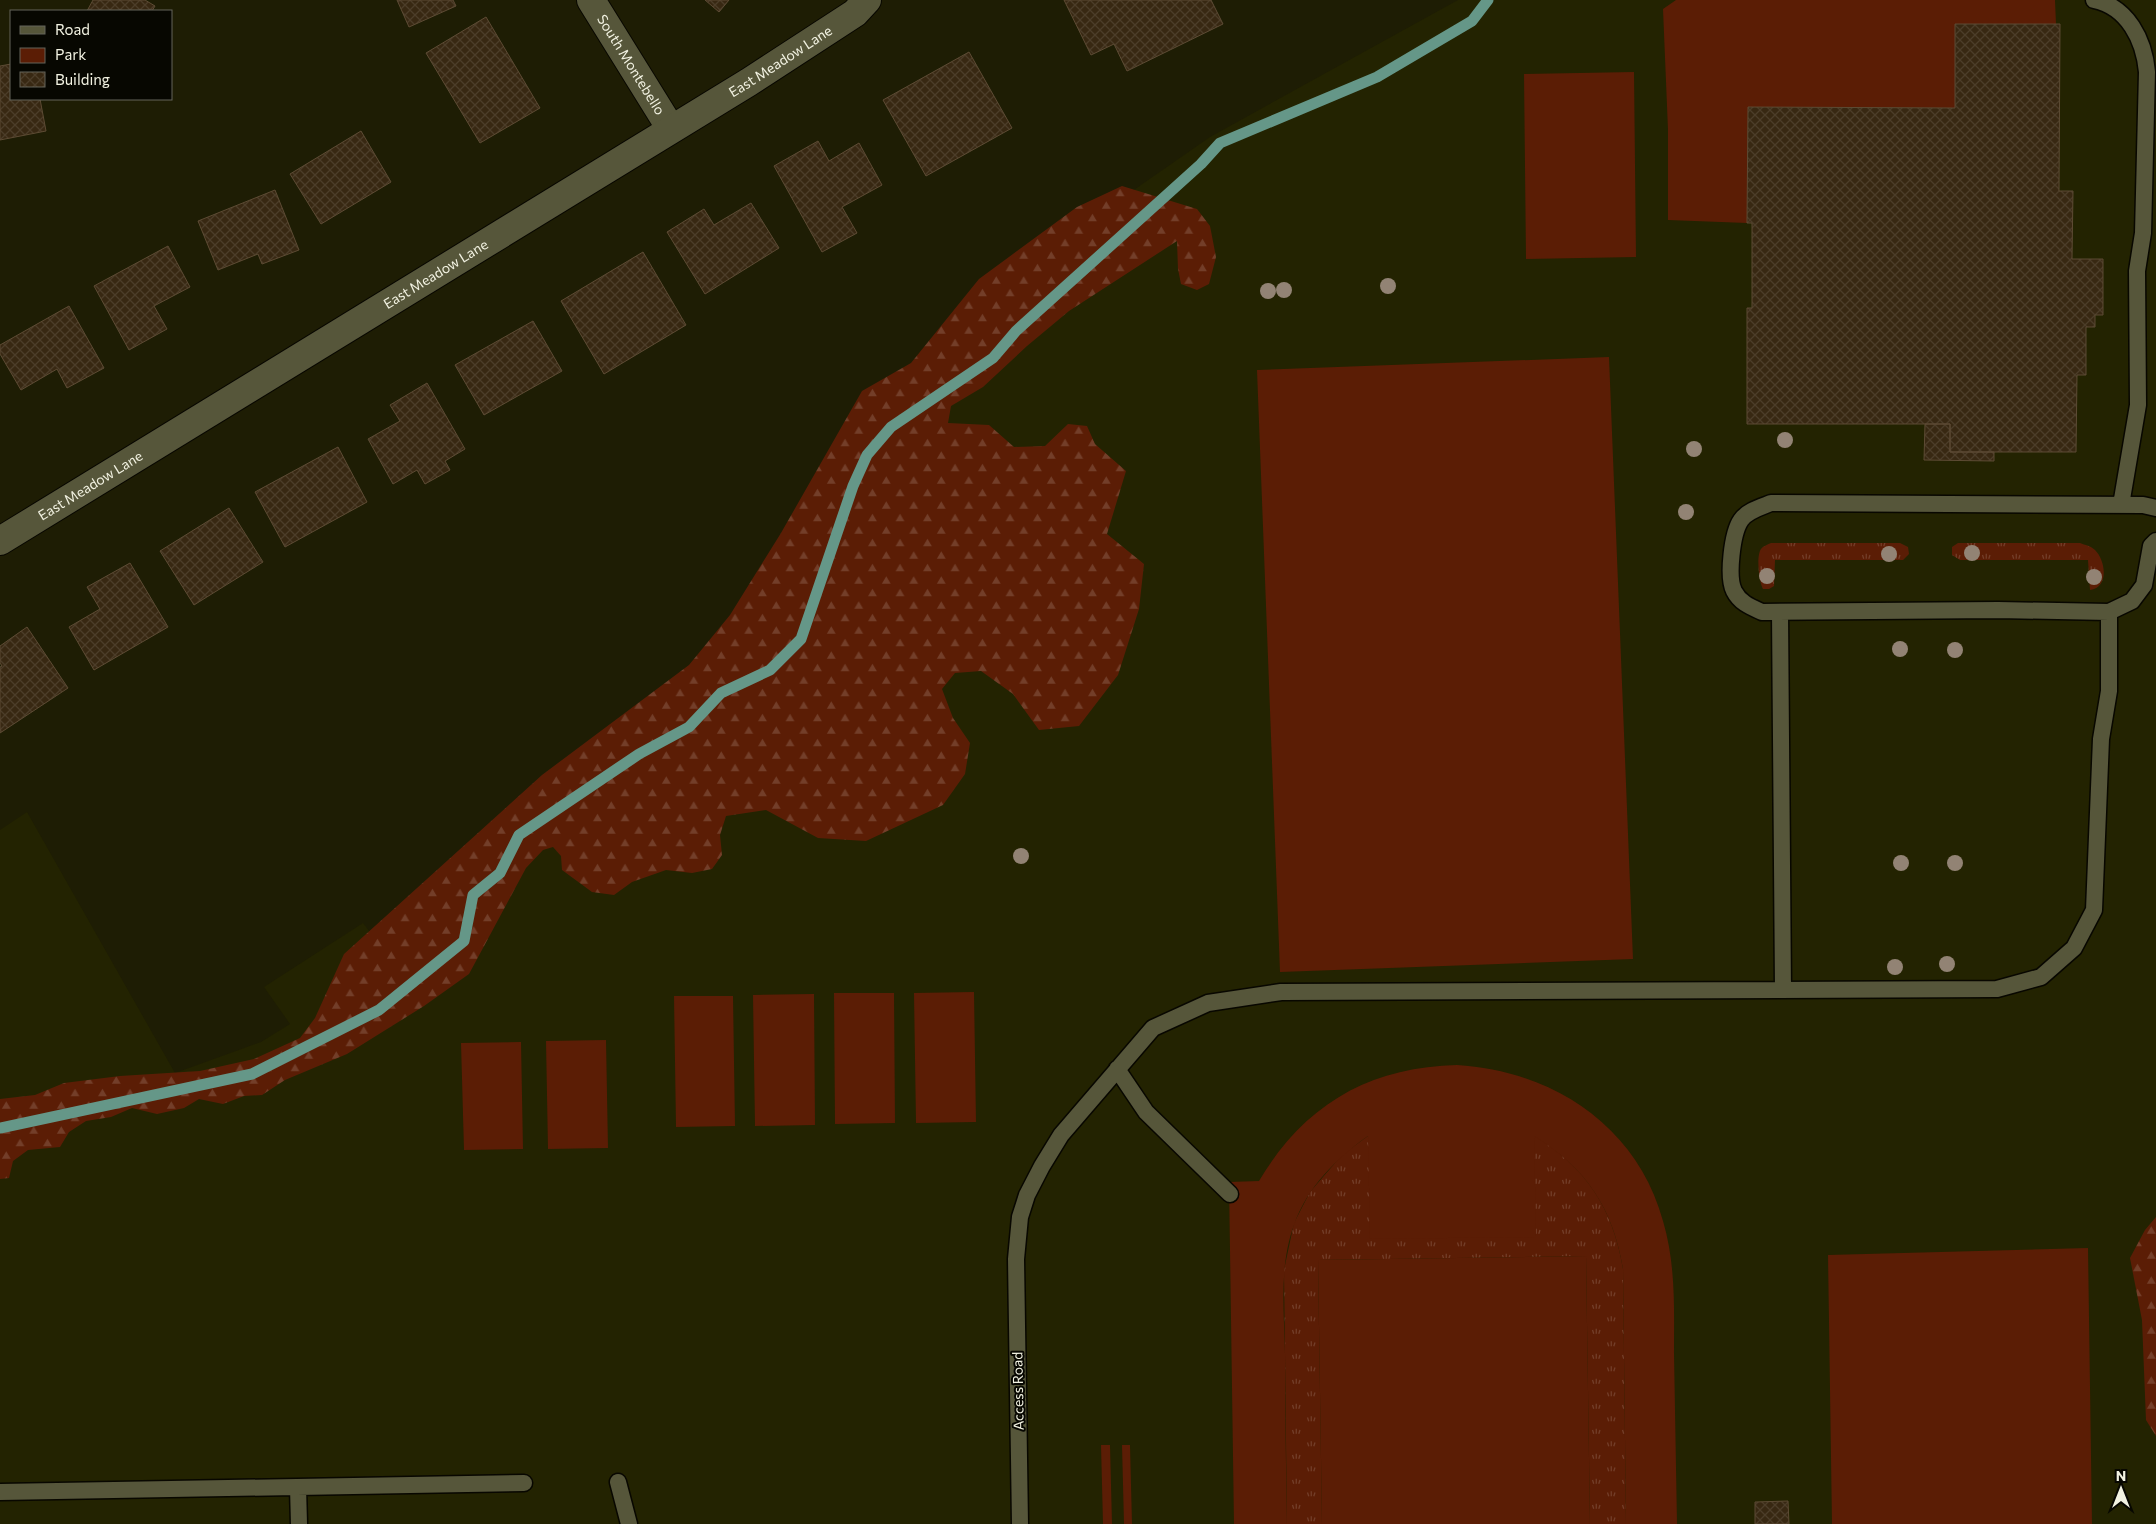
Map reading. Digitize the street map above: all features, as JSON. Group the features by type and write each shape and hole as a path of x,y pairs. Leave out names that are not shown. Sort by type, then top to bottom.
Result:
{"street":[{"name":"South Montebello","path":"591,0 671,130"},
{"name":"East Meadow Lane","path":"0,541 671,130 855,13 867,0"}],"lane":[{"path":"2094,0 2113,7 2129,21 2138,34 2145,55 2147,72 2143,233 2137,271 2138,405 2120,505"},
{"path":"2156,508 2143,505 1771,503 1755,509 1742,518 1733,536 1732,581 1734,591 1744,604 1762,612 1998,610 2109,612 2132,601 2144,585 2151,546 2156,540"},
{"path":"1780,612 1782,990"},
{"name":"Access Road","path":"1020,1524 1016,1259 1020,1217 1027,1195 1061,1135 1153,1028 1208,1002 1281,992 1997,989 2041,977 2074,948 2094,910 2102,739 2109,691 2109,612"},
{"path":"1117,1069 1146,1112 1230,1194"},
{"path":"618,1482 629,1524"},
{"path":"0,1492 524,1483"},
{"path":"298,1487 299,1524"}],"shaded area":[{"path":"1458,0 2156,0 2156,1524 0,1524 0,830 27,812 175,1073 261,1042 290,1024 264,987 363,923 380,945 753,631 977,299 1210,137"}],"green space":[{"path":"1676,0 2055,0 2056,24 1955,24 1955,108 1748,107 1747,223 1668,220 1668,130 1663,9"},
{"path":"1634,72 1636,257 1526,259 1524,74"},
{"path":"1122,186 1197,209 1210,226 1216,257 1209,284 1197,290 1181,284 1178,269 1177,241 1069,311 1027,346 983,387 951,406 948,423 989,425 1014,447 1045,446 1068,424 1087,426 1095,444 1126,471 1107,534 1144,564 1139,609 1118,675 1079,726 1039,730 1013,694 981,671 955,673 942,689 953,718 970,743 965,774 943,805 866,841 818,838 766,810 726,816 720,835 722,855 712,869 692,873 666,870 632,882 614,895 592,892 562,870 561,856 553,847 543,850 526,868 469,974 424,1006 347,1054 285,1080 262,1095 244,1096 223,1104 199,1099 184,1108 157,1114 132,1108 111,1117 86,1121 69,1132 60,1147 28,1150 13,1161 9,1178 0,1179 0,1099 35,1095 64,1083 120,1076 200,1071 254,1059 300,1038 315,1018 344,954 542,775 689,665 730,615 781,533 862,391 911,363 979,279 1077,207"},
{"path":"1609,357 1633,959 1280,972 1257,370"},
{"path":"1771,543 1900,543 1908,547 1909,554 1903,560 1775,560 1774,586 1769,589 1763,589 1759,575 1759,552"},
{"path":"1958,543 2080,543 2092,548 2099,555 2104,573 2103,579 2096,588 2090,590 2088,560 1960,560 1952,555 1952,547"},
{"path":"974,992 976,1122 916,1123 914,993"},
{"path":"834,993 894,993 895,1123 835,1124"},
{"path":"814,994 815,1125 755,1126 753,995"},
{"path":"674,996 733,996 735,1126 676,1127"},
{"path":"606,1040 608,1148 548,1149 546,1041"},
{"path":"521,1042 523,1149 464,1150 461,1043"},
{"path":"1457,1065 1492,1070 1526,1079 1558,1092 1586,1110 1612,1131 1633,1157 1651,1187 1663,1221 1672,1270 1677,1524 1626,1524 1623,1269 1612,1227 1594,1192 1582,1176 1552,1148 1534,1136 1536,1237 1370,1239 1368,1136 1334,1164 1315,1186 1300,1211 1289,1241 1284,1272 1283,1304 1287,1524 1234,1524 1229,1182 1259,1181 1277,1154 1297,1131 1318,1111 1342,1095 1395,1073 1425,1067"},
{"path":"1534,1135 1568,1161 1594,1192 1604,1208 1618,1247 1623,1269 1626,1524 1590,1524 1586,1256 1318,1260 1322,1524 1287,1524 1284,1270 1294,1223 1310,1192 1342,1155 1368,1136"},
{"path":"2156,1217 2156,1436 2146,1420 2142,1320 2130,1258 2145,1230"},
{"path":"2088,1248 2092,1524 1832,1524 1828,1255"},
{"path":"1586,1256 1590,1524 1322,1524 1318,1260"},
{"path":"1101,1445 1110,1445 1112,1524 1103,1524"},
{"path":"1122,1445 1130,1445 1132,1524 1124,1524"}],"building":[{"path":"93,0 145,0 155,6 153,10 88,10"},
{"path":"397,0 453,0 456,6 409,27"},
{"path":"705,0 729,0 719,12"},
{"path":"1064,0 1211,0 1223,24 1127,71 1114,44 1091,55"},
{"path":"486,17 540,108 480,143 426,53"},
{"path":"1955,24 2060,24 2059,191 2073,191 2072,259 2103,259 2103,315 2095,315 2095,327 2086,327 2086,375 2077,375 2076,452 1950,452 1950,424 1747,424 1747,308 1752,308 1752,223 1747,223 1748,107 1955,108"},
{"path":"969,52 1012,128 926,176 883,100"},
{"path":"10,64 10,100 40,100 46,131 0,140 0,66"},
{"path":"361,131 391,182 321,224 290,174"},
{"path":"818,141 829,161 859,143 882,185 842,207 857,233 822,252 774,166"},
{"path":"275,190 299,250 262,264 258,254 218,270 198,221"},
{"path":"751,203 779,248 705,294 667,232 704,209 714,225"},
{"path":"168,246 190,287 154,306 167,329 129,350 94,286"},
{"path":"643,252 686,325 604,374 561,301"},
{"path":"69,306 104,368 67,388 57,369 21,390 0,354 0,345"},
{"path":"533,321 562,371 484,415 455,365"},
{"path":"427,383 465,449 445,461 450,470 425,484 417,470 393,484 368,439 400,421 390,405"},
{"path":"1925,424 1950,424 1950,452 1994,452 1994,461 1924,460"},
{"path":"338,447 367,502 285,547 255,492"},
{"path":"229,508 263,562 194,605 160,551"},
{"path":"130,563 168,627 94,670 69,627 100,609 87,587"},
{"path":"27,627 68,688 0,733 0,667 2,666 0,663 0,646"},
{"path":"1788,1501 1789,1524 1755,1524 1755,1502"}],"waterway":[{"path":"0,1128 252,1074 379,1010 464,941 473,895 500,873 519,835 639,754 689,727 721,693 770,670 801,639 853,486 867,455 891,427 993,358 1016,331 1201,164 1220,143 1377,77 1472,21 1488,0"}]}
